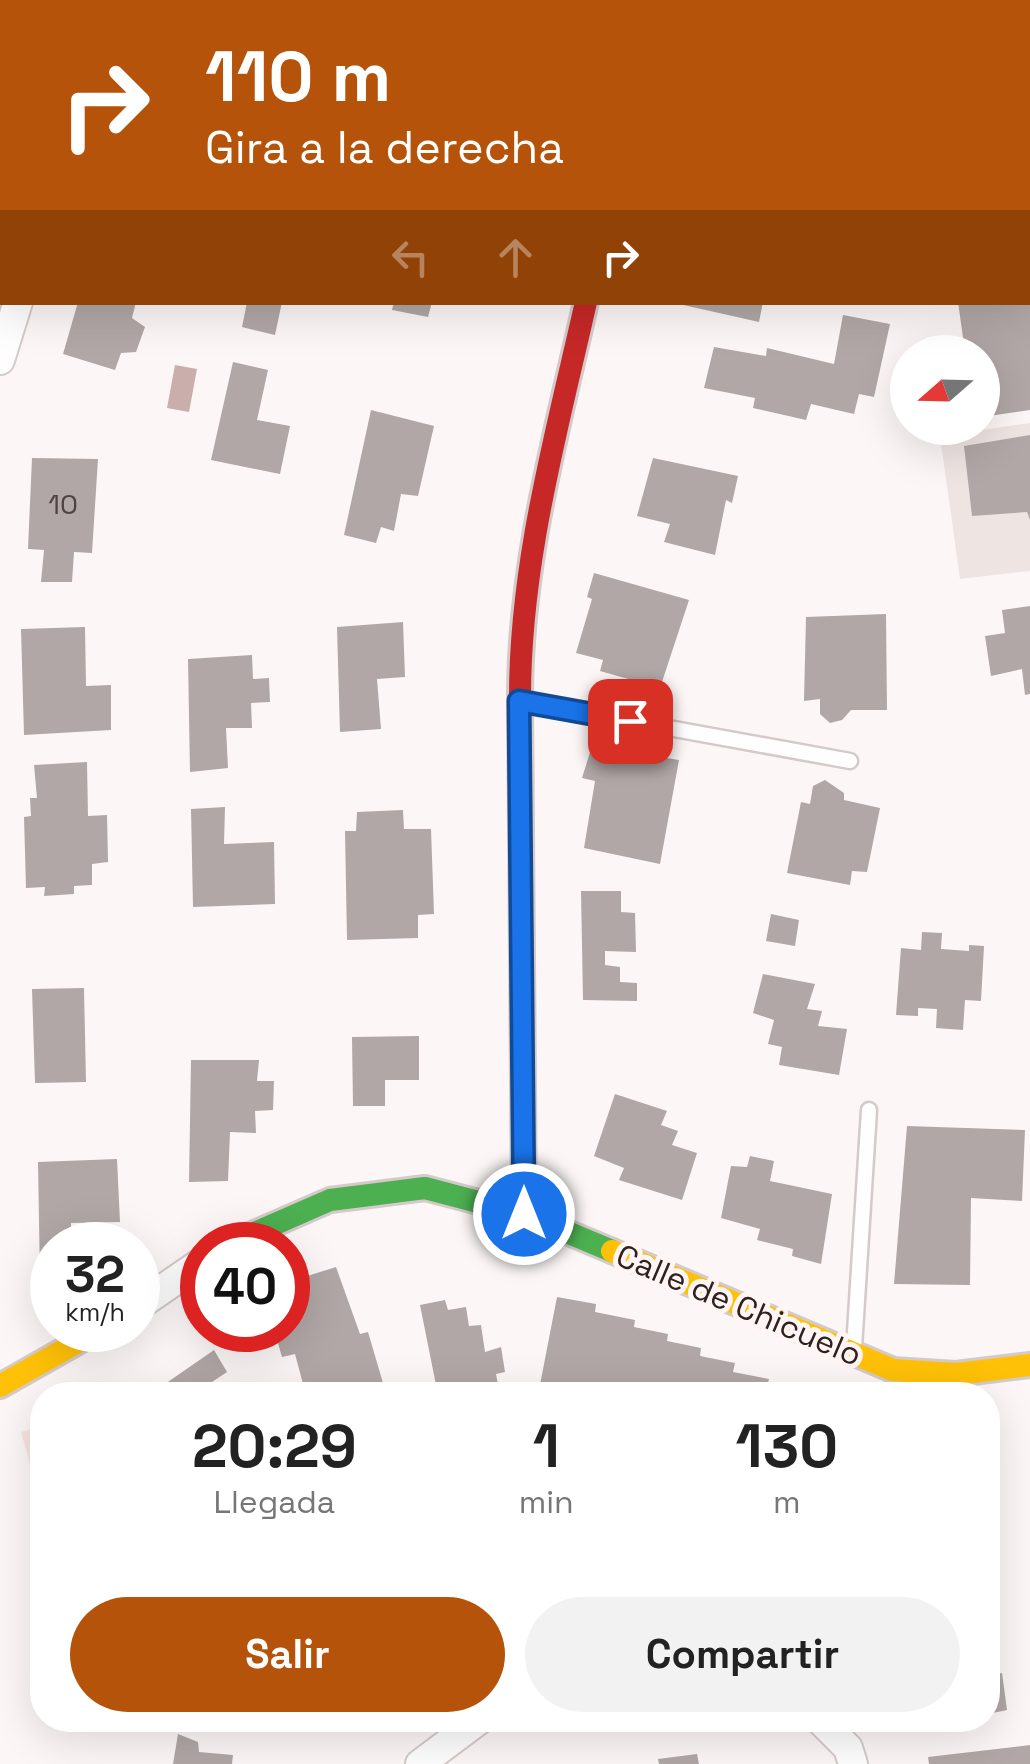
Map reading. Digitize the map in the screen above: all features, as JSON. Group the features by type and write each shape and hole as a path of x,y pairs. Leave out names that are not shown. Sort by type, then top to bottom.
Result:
{"street":[{"path":"0,360 17,305"},
{"path":"524,1214 520,639 538,512 585,305"},
{"name":"Calle de Chicuelo","path":"280,1222 330,1200 424,1188 524,1214 893,1370 956,1374 1030,1365"},
{"path":"0,1386 60,1352"},
{"path":"420,1764 462,1732"},
{"path":"832,1732 848,1748 854,1764"}],"lane":[{"path":"519,701 850,761"},
{"path":"853,1354 869,1110"}],"shaded area":[{"path":"175,365 197,369 189,412 167,408"},
{"path":"1030,423 1030,571 960,579 941,445 1000,445 1000,427"},
{"path":"30,1429 30,1464 21,1432"}],"building":[{"path":"77,305 135,305 132,318 145,327 136,352 121,353 115,370 63,354"},
{"path":"246,305 281,305 275,335 242,327"},
{"path":"393,305 431,305 428,317 392,310"},
{"path":"683,305 762,305 759,322"},
{"path":"958,305 1030,305 1030,410 1000,414 1000,335 963,335"},
{"path":"843,315 890,324 874,397 859,394 854,414 811,404 806,420 753,408 755,398 704,388 714,347 766,356 767,348 834,364"},
{"path":"233,362 268,370 257,420 290,426 280,474 211,460"},
{"path":"371,410 434,426 418,496 401,494 394,531 381,527 376,543 344,535"},
{"path":"1030,435 1030,520 1027,512 972,516 964,446 1000,445 1000,440"},
{"path":"32,458 98,459 92,553 74,552 72,582 41,582 44,550 28,549"},
{"path":"653,458 738,476 732,503 726,500 715,555 664,542 670,524 637,516"},
{"path":"594,573 689,600 660,688 600,671 603,660 576,653 592,599 587,597"},
{"path":"1030,606 1030,694 1025,695 1022,669 991,676 985,636 1005,633 1002,610"},
{"path":"886,614 887,710 851,710 842,720 830,723 820,714 820,699 804,701 806,617"},
{"path":"403,622 405,677 377,679 381,729 340,732 337,627"},
{"path":"85,627 86,686 111,685 111,730 24,735 21,629"},
{"path":"252,655 253,679 269,678 270,702 251,703 252,728 226,728 228,768 190,772 188,659"},
{"path":"592,746 679,760 660,864 584,848 595,781 582,778"},
{"path":"87,762 88,816 107,815 108,862 92,864 92,885 74,886 74,894 44,896 45,887 26,888 24,817 31,816 30,798 37,798 34,765"},
{"path":"825,780 844,793 844,800 880,808 867,872 852,871 850,885 787,873 801,802 810,804 813,786"},
{"path":"225,807 224,844 274,842 275,904 193,907 191,809"},
{"path":"403,810 404,829 431,829 434,914 418,915 418,938 347,940 345,831 356,831 357,812"},
{"path":"581,891 621,891 621,912 635,913 636,952 605,951 605,965 620,967 620,982 637,983 637,1001 583,1000"},
{"path":"771,914 799,920 795,946 766,941"},
{"path":"922,932 942,933 941,949 969,951 969,945 984,946 981,1001 965,1000 963,1030 936,1028 937,1009 918,1008 918,1016 896,1015 901,948 921,950"},
{"path":"763,974 815,984 807,1009 822,1011 818,1026 847,1029 839,1075 779,1065 782,1047 768,1044 774,1020 753,1013"},
{"path":"84,988 86,1082 35,1083 32,989"},
{"path":"419,1036 419,1080 385,1080 385,1106 353,1106 352,1037"},
{"path":"191,1060 259,1060 257,1081 274,1081 273,1110 255,1111 256,1133 230,1132 228,1181 189,1182"},
{"path":"615,1094 667,1111 661,1125 678,1131 672,1145 697,1153 682,1200 619,1180 624,1168 594,1156"},
{"path":"907,1126 1025,1130 1022,1201 971,1198 970,1285 894,1284"},
{"path":"750,1156 774,1161 770,1181 832,1194 821,1264 792,1256 793,1249 757,1240 760,1229 721,1218 731,1166 747,1167"},
{"path":"117,1159 120,1222 39,1222 38,1162"},
{"path":"336,1267 360,1334 368,1332 383,1382 303,1382 295,1354 282,1357 281,1352 310,1352 310,1275"},
{"path":"557,1297 596,1304 595,1312 635,1320 634,1327 668,1334 667,1341 701,1348 700,1356 735,1363 733,1372 769,1379 768,1382 541,1382"},
{"path":"445,1300 448,1310 466,1307 469,1326 481,1325 485,1352 501,1347 505,1372 496,1374 498,1382 435,1382 420,1305"},
{"path":"215,1352 227,1372 212,1382 168,1382"},
{"path":"1000,1673 1007,1710 1000,1711"},
{"path":"178,1734 198,1742 199,1752 233,1755 232,1764 173,1764"},
{"path":"1030,1745 1030,1764 929,1764 928,1757"},
{"path":"697,1754 699,1764 659,1764 658,1759"}],"traffic: fast":[{"path":"520,703 524,1214"},
{"path":"280,1222 330,1200 425,1188 524,1214 612,1251"}],"traffic: slow":[{"path":"612,1251 893,1370 956,1374 1030,1365"},
{"path":"0,1386 60,1352"}],"traffic: jam":[{"path":"520,703 521,652 533,551 585,305"}],"route":[{"path":"524,1214 519,701 630,721"}]}
